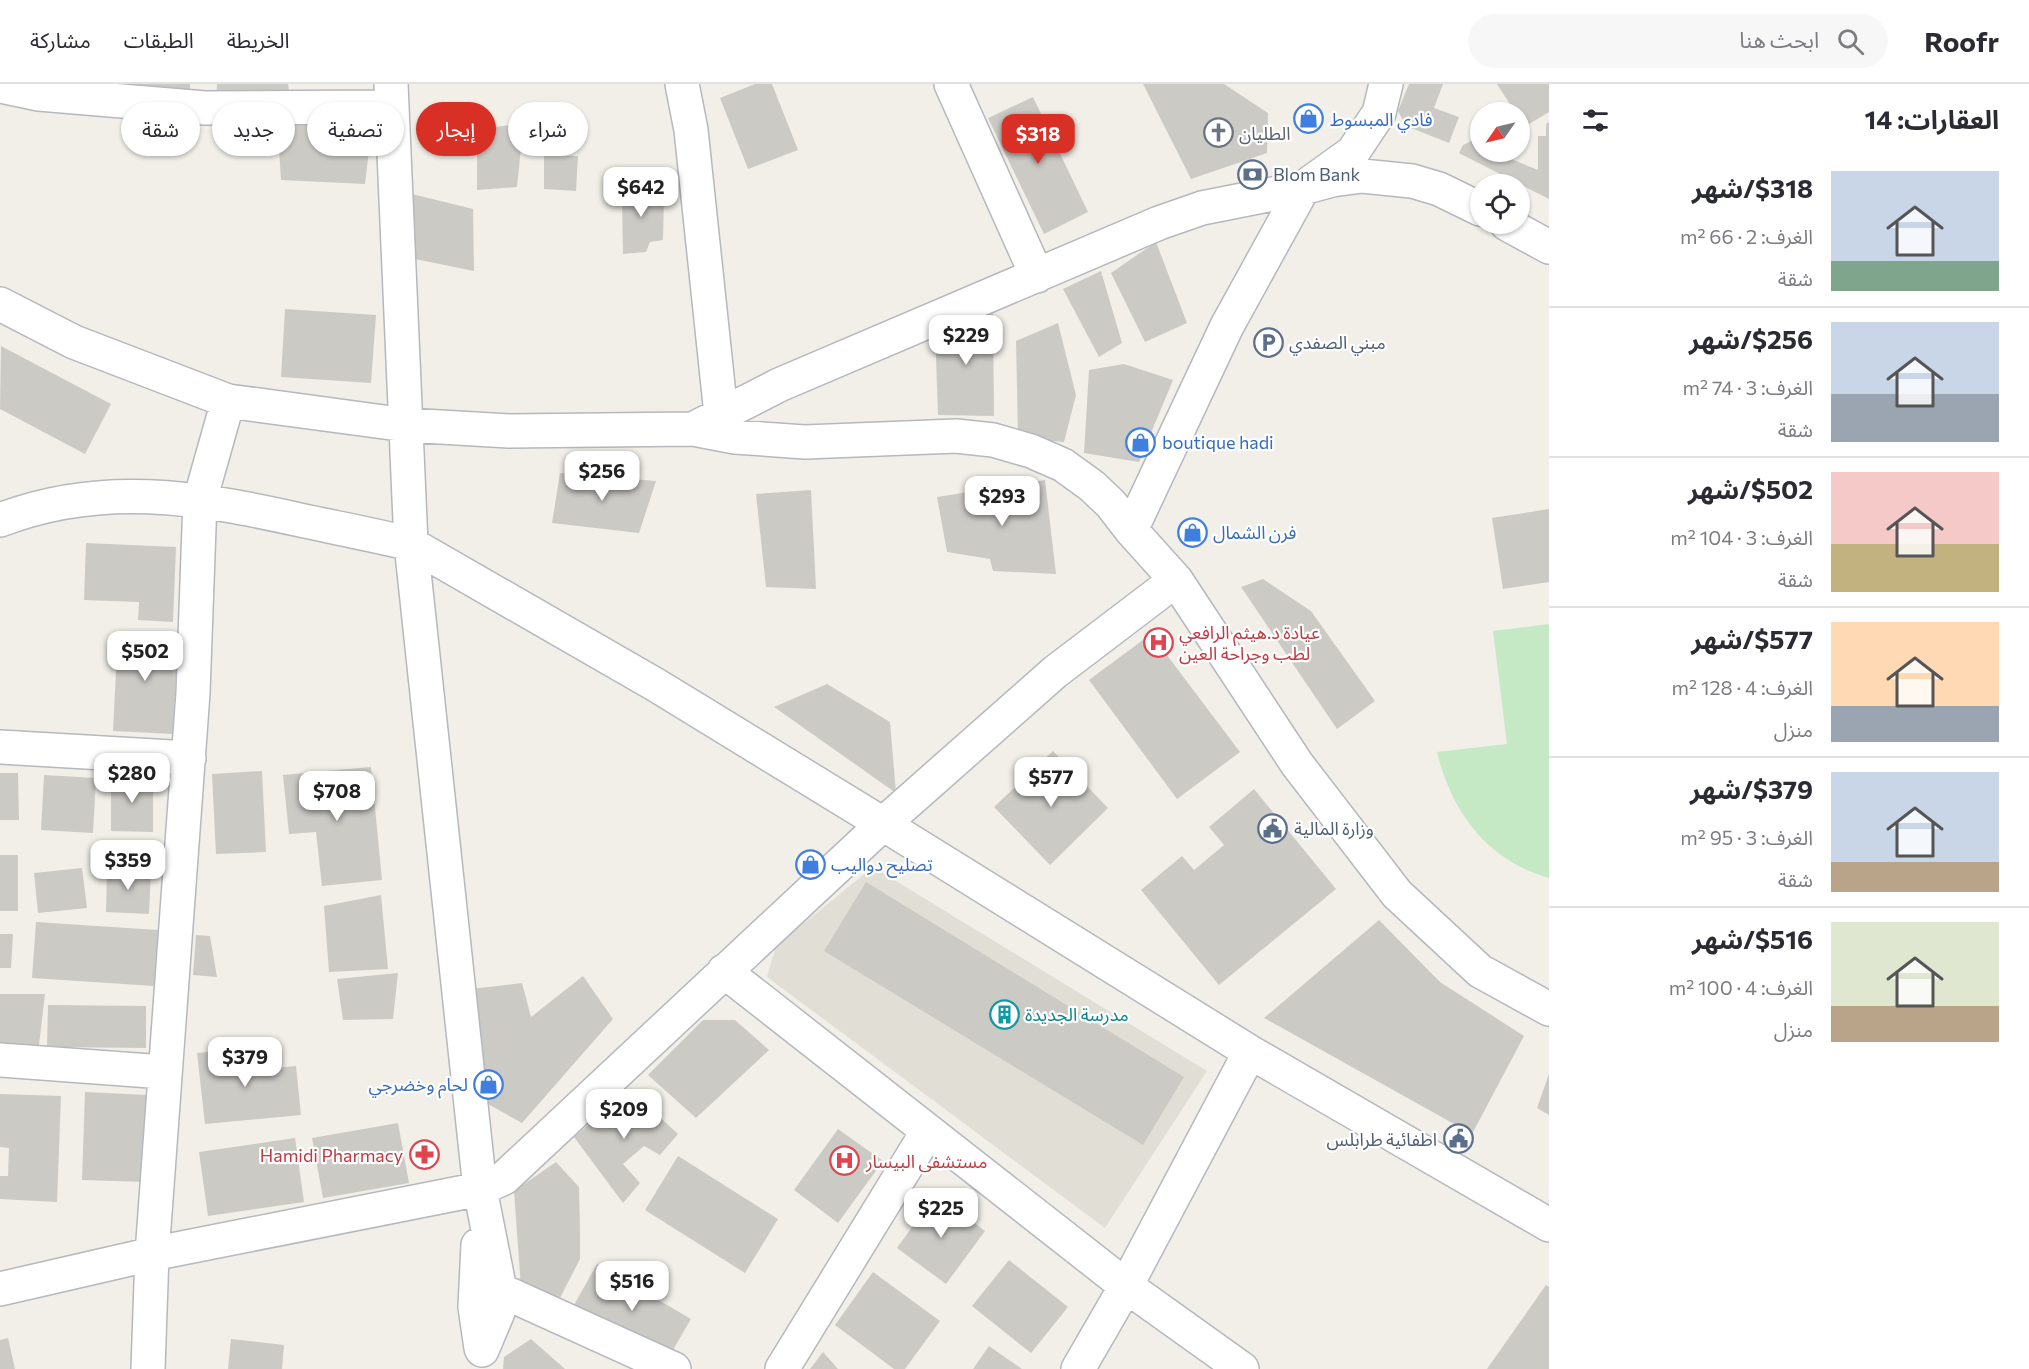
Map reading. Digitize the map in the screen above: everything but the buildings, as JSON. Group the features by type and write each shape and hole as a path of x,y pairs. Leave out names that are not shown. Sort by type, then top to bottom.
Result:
{"street":[{"path":"682,84 691,130 707,422"},
{"path":"951,84 1037,276"},
{"path":"1131,530 1227,326 1303,188 1353,152 1379,113 1386,84"},
{"path":"0,86 39,94 205,108 391,95 411,544 480,1189 500,1290 498,1312 481,1360"},
{"path":"0,304 74,342 228,401 406,425 509,431 707,422 779,385 1159,223 1202,208 1332,180 1362,176 1412,181 1439,189 1470,204"},
{"path":"1525,234 1549,247"},
{"path":"148,1369 152,1254 164,1072 194,693 200,500 228,401"},
{"path":"707,422 735,437 805,442 956,436 993,440 1063,465 1092,486 1111,504 1176,580 1297,764 1398,894 1480,971 1549,1010"},
{"path":"0,520 28,509 102,497 153,496 200,500 411,544 656,686 1250,1052 1549,1225"},
{"path":"0,1289 152,1254 480,1189 504,1178 883,824 1055,672 1176,580"},
{"path":"0,747 189,758"},
{"path":"724,971 1126,1286 1242,1369"},
{"path":"1078,1369 1126,1286 1250,1052"},
{"path":"0,1060 164,1072"},
{"path":"782,1369 928,1131"},
{"path":"480,1189 475,1307 481,1360"},
{"path":"500,1290 674,1369"}],"shaded area":[{"path":"873,867 1207,1071 1105,1228 767,977 776,946"}],"green space":[{"path":"1549,624 1549,878 1507,859 1475,831 1452,795 1437,752 1507,744 1493,631"}],"place":[{"name":"فادي المبسوط","path":"1309,119"},
{"name":"الطليان","path":"1218,133"},
{"name":"Blom Bank","path":"1252,174"},
{"name":"مبني الصفدي","path":"1268,342"},
{"name":"boutique hadi","path":"1141,442"},
{"name":"فرن الشمال","path":"1192,532"},
{"name":"عيادة د.هيثم الرافعي لطب وجراحة العين","path":"1158,642"},
{"name":"وزارة المالية","path":"1273,828"},
{"name":"تصليح دواليب","path":"810,864"},
{"name":"مدرسة الجديدة","path":"1004,1014"},
{"name":"لحام وخضرجي","path":"489,1084"},
{"name":"اطفائية طرابلس","path":"1458,1139"},
{"name":"Hamidi Pharmacy","path":"424,1155"},
{"name":"مستشفی البيسار","path":"845,1161"}]}
